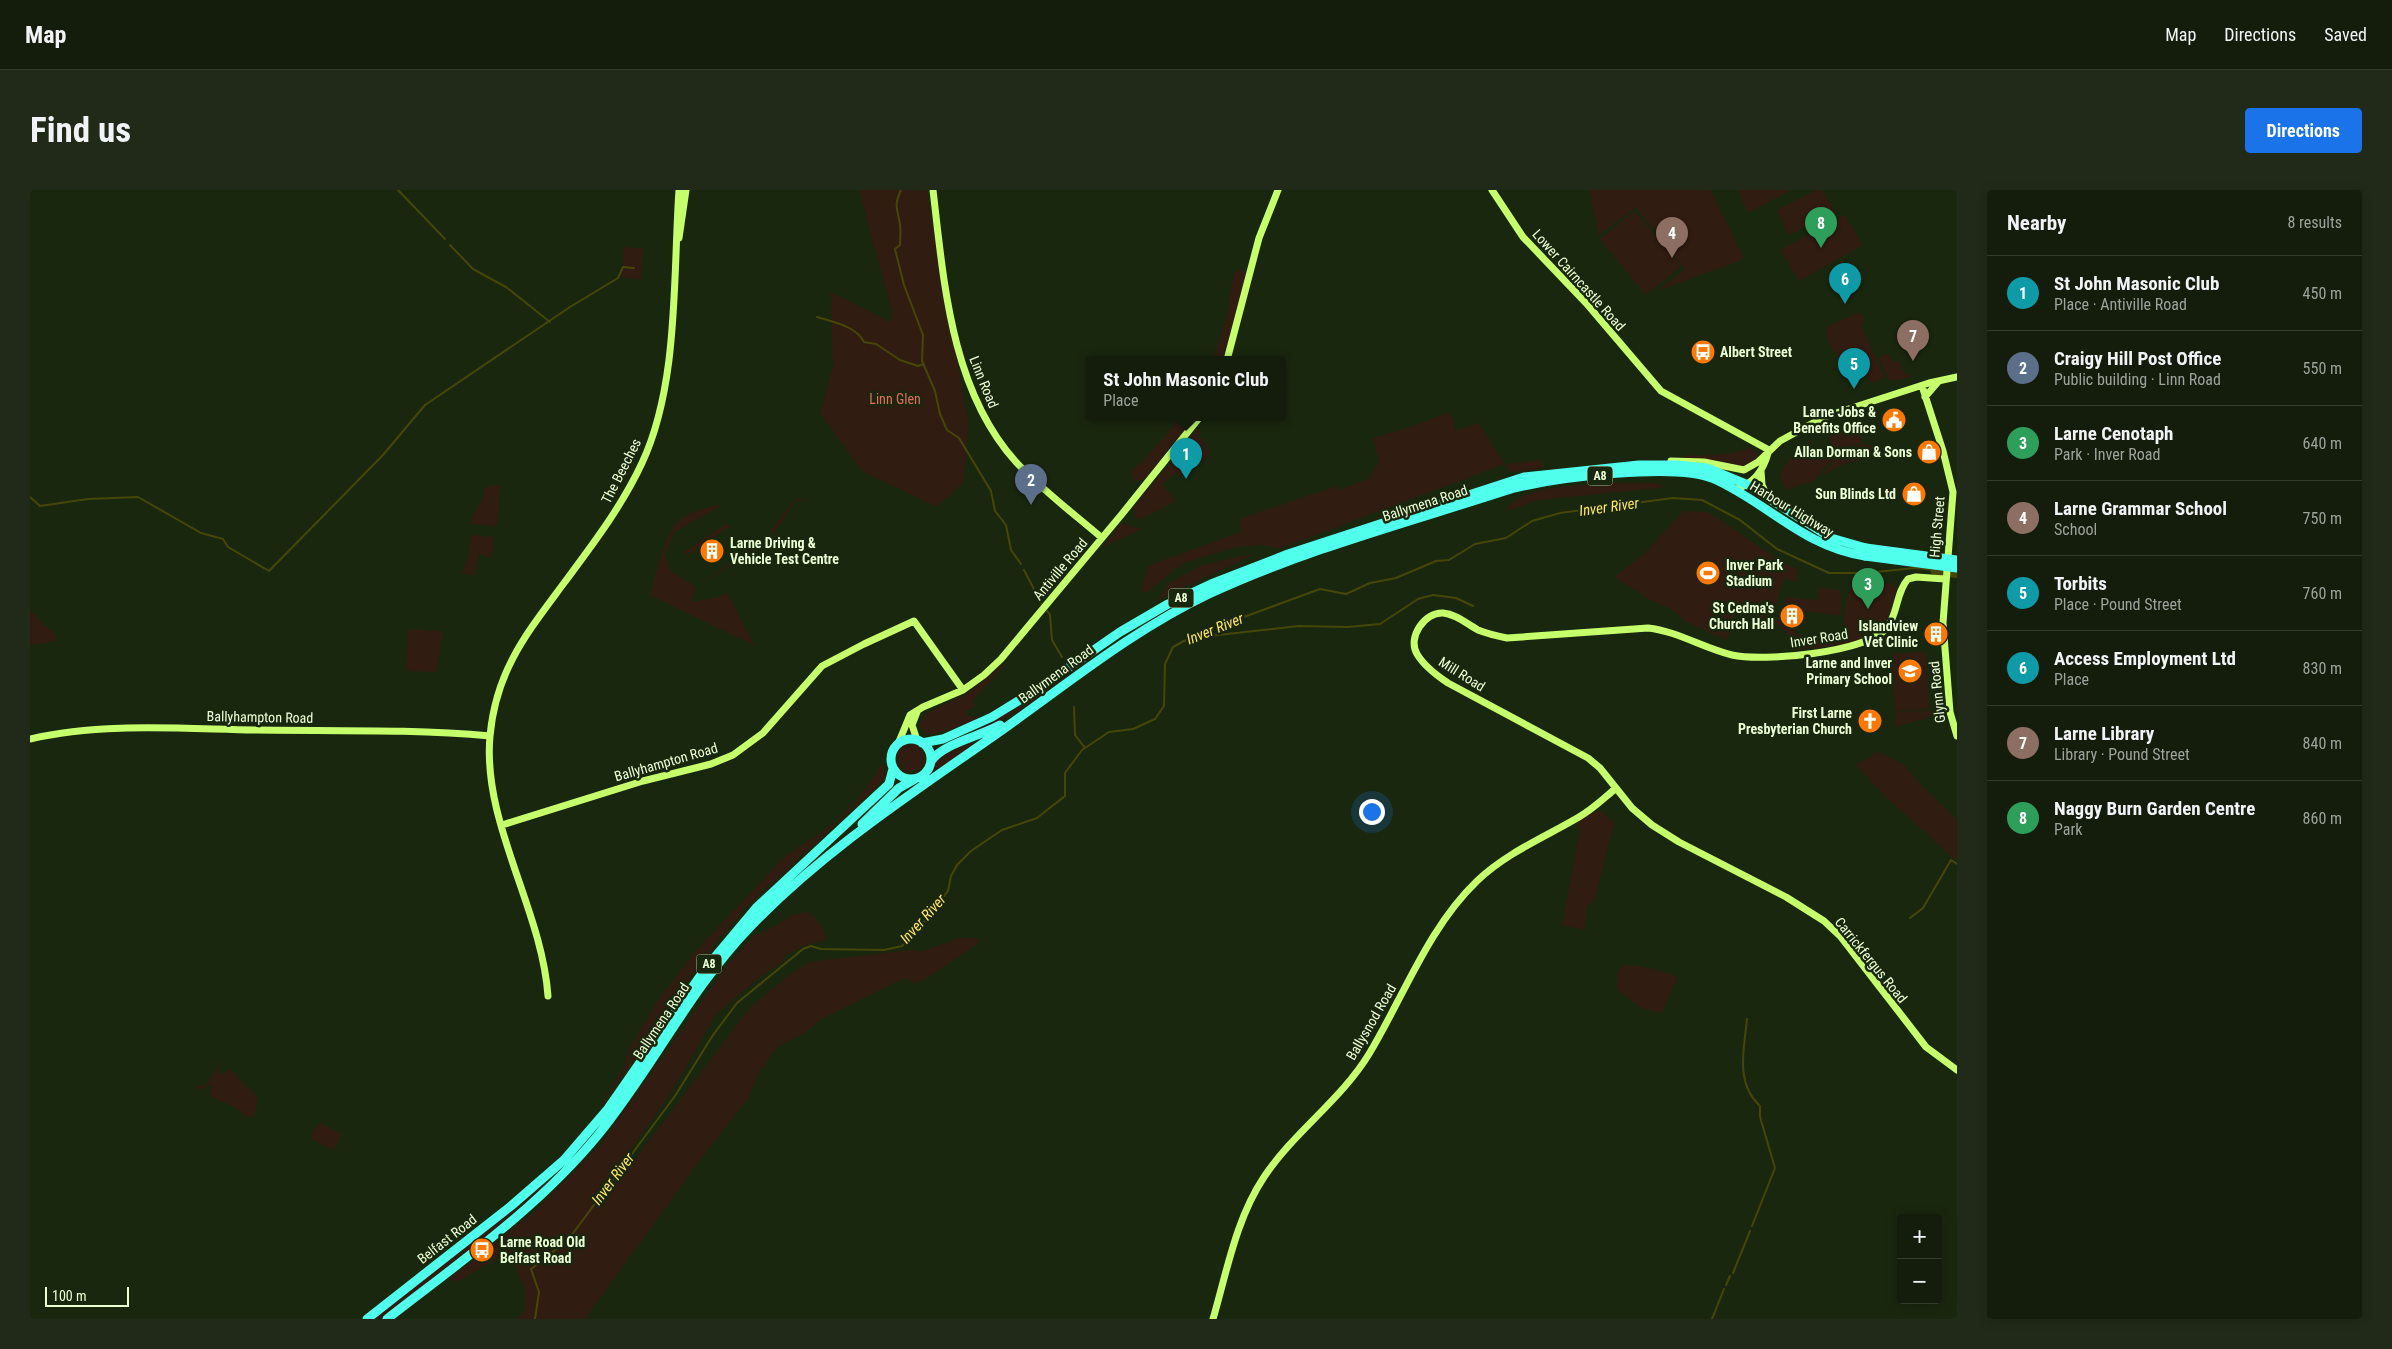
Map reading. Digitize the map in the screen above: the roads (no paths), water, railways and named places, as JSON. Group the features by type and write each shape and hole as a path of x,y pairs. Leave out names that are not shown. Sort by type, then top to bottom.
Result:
{"highway":[{"name":"A8","path":"1639,465 1677,464 1707,468 1748,485"},
{"name":"Ballymena Road","path":"920,742 943,739 977,725 1022,699 1085,654 1145,617 1204,587 1259,564 1524,477 1639,465"},
{"name":"Ballymena Road","path":"555,1183 610,1120 724,957 766,910 812,869 1043,699 1158,621 1208,594 1293,560 1514,488 1550,481 1674,471 1704,475 1734,490"},
{"name":"Harbour Highway","path":"1748,485 1831,538 1865,552"},
{"name":"Harbour Highway","path":"1734,490 1817,542 1840,551 1957,560"},
{"name":"A8","path":"1865,552 1957,568"},
{"name":"A8","path":"812,869 899,788 926,773 936,754 943,749 993,729 1043,699"},
{"name":"A8","path":"893,769 891,756 898,744 910,739 920,742"},
{"path":"920,742 929,751 931,762"},
{"name":"Ballymena Road","path":"544,1179 583,1140 607,1110 705,969 744,922 775,889 889,784 893,769"},
{"path":"893,769 902,778 915,779"},
{"name":"Belfast Road","path":"367,1319 544,1179"},
{"name":"Belfast Road","path":"387,1319 515,1218 555,1183"}],"street":[{"path":"677,245 679,190"},
{"path":"677,245 682,225 686,190"},
{"name":"Linn Road","path":"933,190 955,337 974,398 994,433 1016,462 1054,498 1102,538"},
{"path":"1228,356 1259,238 1278,190"},
{"name":"Lower Cairncastle Road","path":"1492,190 1523,237 1586,303 1652,382 1668,397 1769,450"},
{"name":"The Beeches","path":"548,996 540,950 502,825 491,777 490,736 499,690 512,655 612,517 642,464 659,412 668,357 677,245"},
{"path":"1639,465 1687,461 1744,470 1758,462 1769,450 1787,436 1824,417 1957,377"},
{"path":"1925,397 1938,382"},
{"name":"High Street","path":"1922,386 1952,485 1952,520 1945,579"},
{"name":"Antiville Road","path":"898,744 907,720 919,710 962,690 984,675 1001,659 1197,421"},
{"path":"1734,490 1748,485 1761,471 1769,450"},
{"path":"1761,471 1762,485 1768,498"},
{"name":"Inver Road","path":"1747,657 1782,656 1835,650 1858,645 1876,636 1887,627 1908,578 1916,576 1945,579"},
{"name":"Glynn Road","path":"1945,579 1944,624 1949,702 1951,719 1957,736"},
{"name":"Mill Road","path":"1728,866 1652,825 1632,808 1600,768 1588,758 1461,691 1432,671 1418,657 1414,647 1418,628 1422,623 1436,614 1449,614 1488,634 1508,638 1654,628 1717,651 1747,657"},
{"name":"Ballyhampton Road","path":"502,825 642,781 711,764 733,755 763,733 822,666 864,644 914,622 962,690"},
{"path":"919,710 912,725 920,742"},
{"name":"Ballyhampton Road","path":"30,739 73,732 184,728 490,736"},
{"name":"Ballysnod Road","path":"1213,1319 1242,1219 1259,1186 1273,1165 1362,1066 1451,908 1478,879 1494,866 1590,810 1615,789"},
{"name":"Carrickfergus Road","path":"1728,866 1804,907 1833,929 1926,1047 1957,1070"}],"waterway":[{"path":"398,190 445,239"},
{"path":"901,190 897,204 900,245 895,249 904,285 923,335 922,361 935,391 940,414 947,430 959,438 991,491 995,511 1006,525 1011,550 1021,564"},
{"path":"450,245 473,269 506,287 550,322"},
{"path":"30,497 40,506 88,499 138,497 201,533 223,539 228,547 269,571 383,455 425,405 570,307 618,278 623,267 634,268"},
{"path":"817,317 850,328 864,342 876,344 900,360 918,366 924,364"},
{"name":"Inver River","path":"535,1319 539,1292 531,1269 568,1240 675,1096 713,1035 737,1003 803,949 811,946 821,949 884,950 902,946 948,891 951,876 957,865 971,851 1002,830 1037,818 1065,796 1065,773 1082,750 1109,732 1133,729 1155,719 1164,706 1165,664 1173,647 1195,635 1320,589 1346,594 1370,583 1396,578 1436,561 1449,560 1475,544 1506,538 1532,521 1560,513 1673,498 1702,500 1740,520 1777,549 1829,573 1866,573 1915,568 1935,570"},
{"path":"1024,570 1041,603"},
{"name":"Inver River","path":"1935,570 1957,573"},
{"path":"1191,638 1299,626 1348,627 1380,624 1418,599 1433,595 1456,598 1473,606"},
{"path":"1047,611 1050,615 1052,640 1062,657"},
{"path":"1074,707 1075,735 1085,748"},
{"path":"1910,918 1923,908 1951,860 1957,864"},
{"path":"1747,1019 1743,1054 1744,1077 1752,1097 1760,1106 1760,1117 1775,1168 1752,1226"},
{"path":"1733,1273 1750,1231"},
{"path":"1726,1285 1730,1276"},
{"path":"1712,1319 1724,1289"}],"place":[{"name":"Naggy Burn Garden Centre","path":"1821,248"},
{"name":"Larne Grammar School","path":"1672,258"},
{"name":"Access Employment Ltd","path":"1845,304"},
{"name":"Albert Street","path":"1703,352"},
{"name":"Larne Library","path":"1913,361"},
{"name":"Torbits","path":"1854,389"},
{"name":"Larne Jobs & Benefits Office","path":"1894,420"},
{"name":"Allan Dorman & Sons","path":"1929,452"},
{"name":"St John Masonic Club","path":"1186,479"},
{"name":"Sun Blinds Ltd","path":"1914,494"},
{"name":"Craigy Hill Post Office","path":"1031,505"},
{"name":"Larne Driving & Vehicle Test Centre","path":"712,551"},
{"name":"Inver Park Stadium","path":"1708,573"},
{"name":"Larne Cenotaph","path":"1868,609"},
{"name":"St Cedma's Church Hall","path":"1792,616"},
{"name":"Islandview Vet Clinic","path":"1936,634"},
{"name":"Larne and Inver Primary School","path":"1910,671"},
{"name":"First Larne Presbyterian Church","path":"1870,721"},
{"name":"Larne Road Old Belfast Road","path":"482,1250"}],"park label":[{"name":"Linn Glen","path":"895,399"}]}
